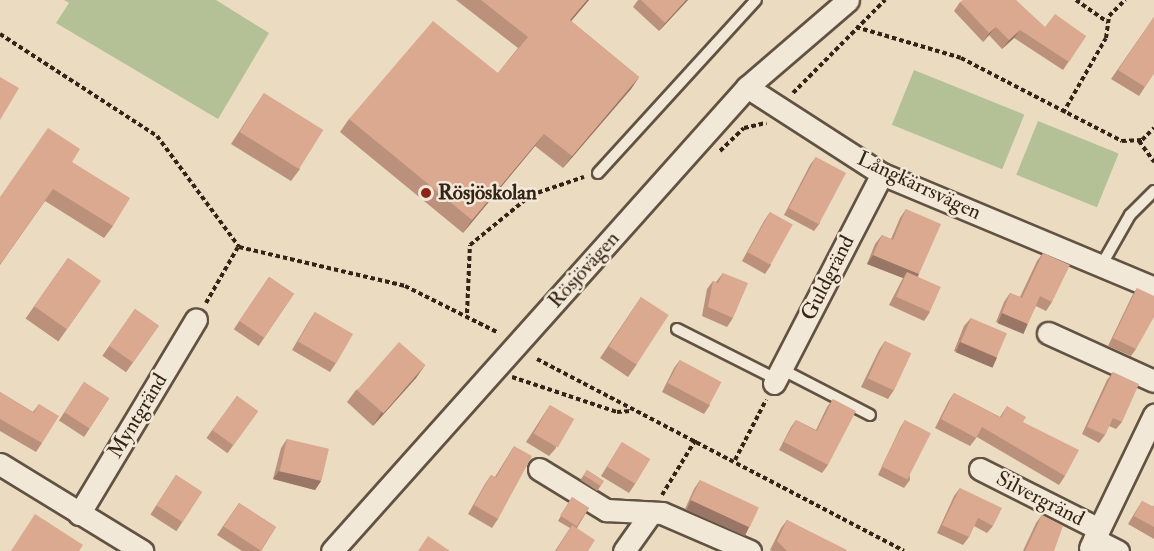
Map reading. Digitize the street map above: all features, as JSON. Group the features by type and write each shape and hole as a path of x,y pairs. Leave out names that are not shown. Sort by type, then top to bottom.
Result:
{"street":[{"name":"Rösjövägen","path":"332,551 747,87 848,0"},
{"name":"Långkärrsvägen","path":"747,87 779,111 882,174 1154,288"},
{"name":"Guldgränd","path":"777,377 882,174"},
{"name":"Myntgränd","path":"79,513 196,319"},
{"path":"1048,333 1154,381"},
{"name":"Silvergränd","path":"1094,539 1154,415"},
{"path":"0,464 142,551"},
{"path":"539,469 606,510 651,513 750,551"},
{"name":"Silvergränd","path":"980,469 1094,539 1118,551"},
{"path":"624,551 651,513"}],"lane":[{"path":"598,173 756,0"},
{"path":"1101,266 1130,215 1154,191"},
{"path":"677,329 777,377 870,416"}],"path":[{"path":"714,158 744,128 769,122 856,27 885,0"},
{"path":"1076,0 1108,22"},
{"path":"1063,113 1106,38 1108,22 1125,0"},
{"path":"856,27 961,58 1063,113 1122,141 1139,141 1154,128"},
{"path":"0,34 157,136 238,247 346,268 466,313 497,332"},
{"path":"1139,141 1154,162"},
{"path":"466,313 470,245 531,195 598,173"},
{"path":"196,319 238,247"},
{"path":"528,360 536,351"},
{"path":"537,358 632,411 696,439 904,551"},
{"path":"504,386 520,369"},
{"path":"512,377 617,412 632,411"},
{"path":"735,460 777,377"},
{"path":"651,513 696,439"}],"green space":[{"path":"64,0 216,0 269,33 218,119 56,23 69,3"},
{"path":"914,70 1024,115 1002,169 892,125"},
{"path":"1038,121 1119,154 1097,207 1016,175"}],"building":[{"path":"481,0 587,0 570,20 639,77 572,156 544,134 472,220 349,119 433,21 498,73 528,37"},
{"path":"641,0 686,0 665,23"},
{"path":"963,0 1016,0 1045,27 1055,14 1086,36 1069,62 1020,30 1009,40 996,27 989,33 960,2"},
{"path":"1154,17 1154,73 1145,87 1118,70"},
{"path":"0,77 19,88 0,120"},
{"path":"264,93 323,130 299,169 240,132"},
{"path":"48,128 80,149 72,162 130,198 113,226 53,189 0,263 0,197"},
{"path":"816,157 846,173 819,224 789,208"},
{"path":"906,209 941,224 919,274 873,255 882,235 893,240"},
{"path":"770,212 793,225 770,265 748,252"},
{"path":"1043,253 1070,265 1052,302 1040,296 1028,324 1002,313 1010,293 1022,298"},
{"path":"68,258 101,281 67,329 34,306"},
{"path":"907,272 941,287 930,312 896,297"},
{"path":"723,273 748,283 733,318 708,307 713,281 718,283"},
{"path":"269,277 294,294 264,338 239,321"},
{"path":"1137,288 1154,296 1154,317 1136,349 1113,338"},
{"path":"641,297 669,315 637,364 609,346"},
{"path":"135,309 159,326 133,362 109,346"},
{"path":"315,312 353,334 336,363 298,341"},
{"path":"971,318 1007,333 997,357 961,342"},
{"path":"885,341 911,353 894,390 868,378"},
{"path":"399,342 425,365 383,413 357,390"},
{"path":"680,360 721,382 709,405 668,383"},
{"path":"1113,372 1139,384 1122,422 1113,418 1105,435 1087,427"},
{"path":"84,382 109,398 90,429 64,412"},
{"path":"0,392 34,413 39,404 59,416 42,443 0,419"},
{"path":"954,393 1001,418 1007,406 1026,417 1023,422 1079,450 1065,476 982,427 976,438 941,419"},
{"path":"237,396 258,411 233,445 212,430"},
{"path":"833,399 856,411 828,465 784,442 796,420 817,431"},
{"path":"550,405 574,419 558,448 534,434"},
{"path":"905,420 931,433 907,479 881,466"},
{"path":"287,439 329,449 321,481 280,471"},
{"path":"622,442 650,459 635,484 607,467"},
{"path":"514,446 532,456 498,519 474,505 491,475 496,478"},
{"path":"587,470 604,481 601,486 584,475"},
{"path":"176,475 202,492 182,522 156,505"},
{"path":"700,480 759,507 750,527 691,500"},
{"path":"960,488 1002,508 993,526 978,518 969,537 942,525"},
{"path":"572,497 589,508 577,526 560,515"},
{"path":"1142,501 1154,507 1154,527 1134,516"},
{"path":"239,503 276,527 261,550 224,526"},
{"path":"35,514 83,545 79,551 11,551"},
{"path":"1042,515 1063,526 1054,551 1025,551"},
{"path":"787,520 847,550 787,551 777,541"},
{"path":"572,525 595,540 588,551 556,551"},
{"path":"428,536 450,551 418,551"}],"place":[{"name":"Rösjöskolan","path":"426,193"}]}
